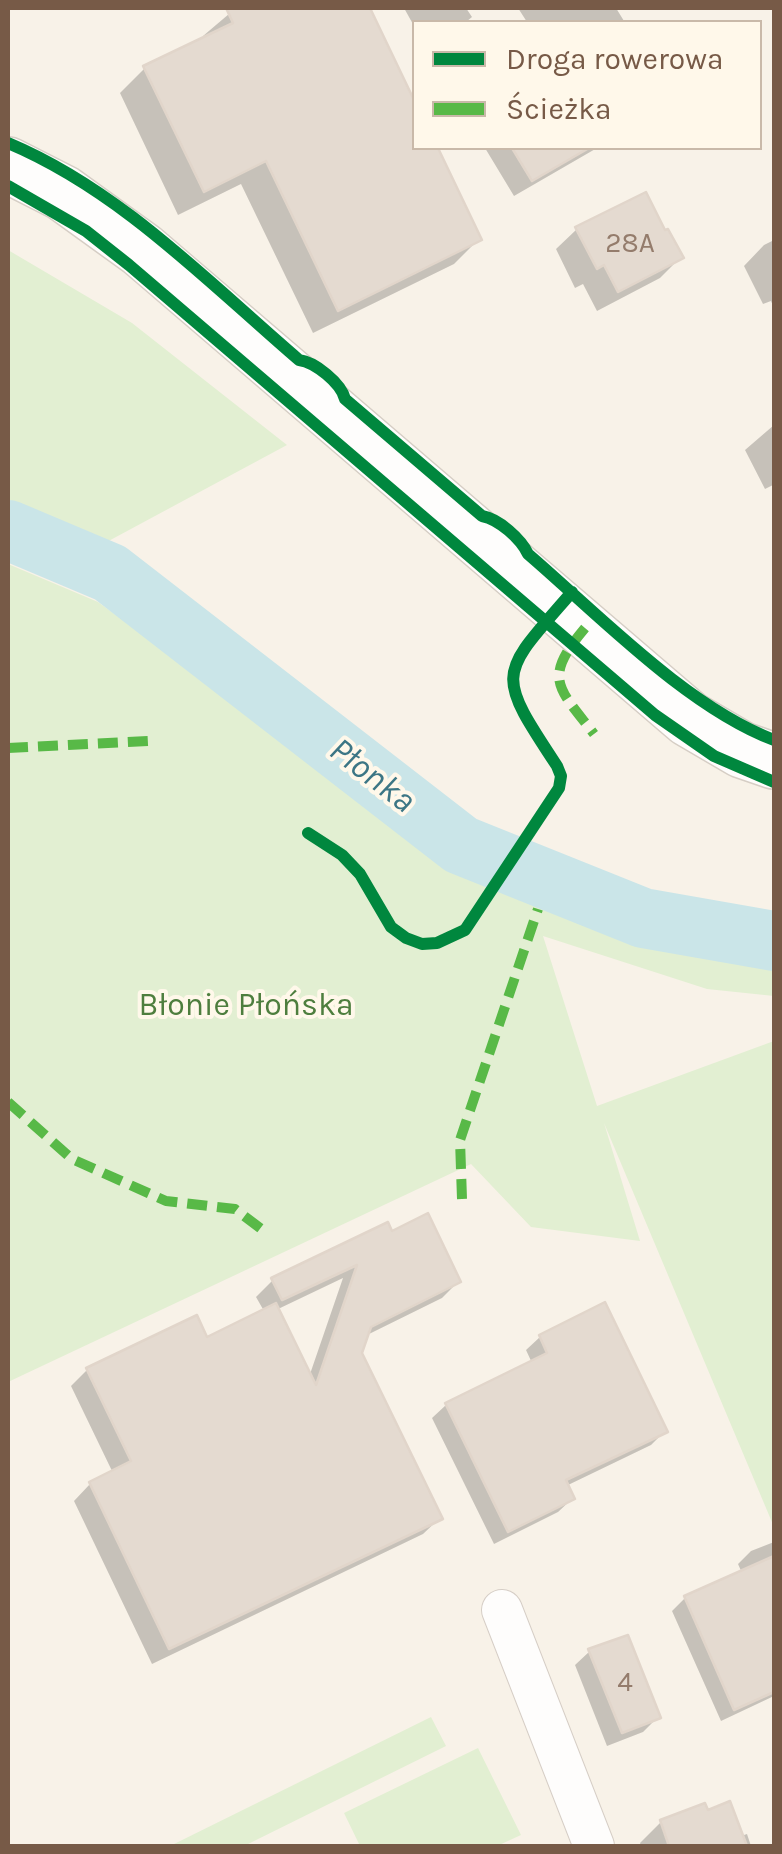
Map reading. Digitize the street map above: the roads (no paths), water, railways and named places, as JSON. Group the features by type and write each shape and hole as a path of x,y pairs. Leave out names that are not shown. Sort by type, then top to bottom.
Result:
{"street":[{"path":"8,165 62,192 142,250 690,719 742,750 774,761"},
{"path":"502,1610 594,1846"}],"waterway":[{"name":"Płonka","path":"8,530 110,573 461,845 643,918 774,941"}],"park label":[{"name":"Błonie Płońska","path":"246,1006"}]}
